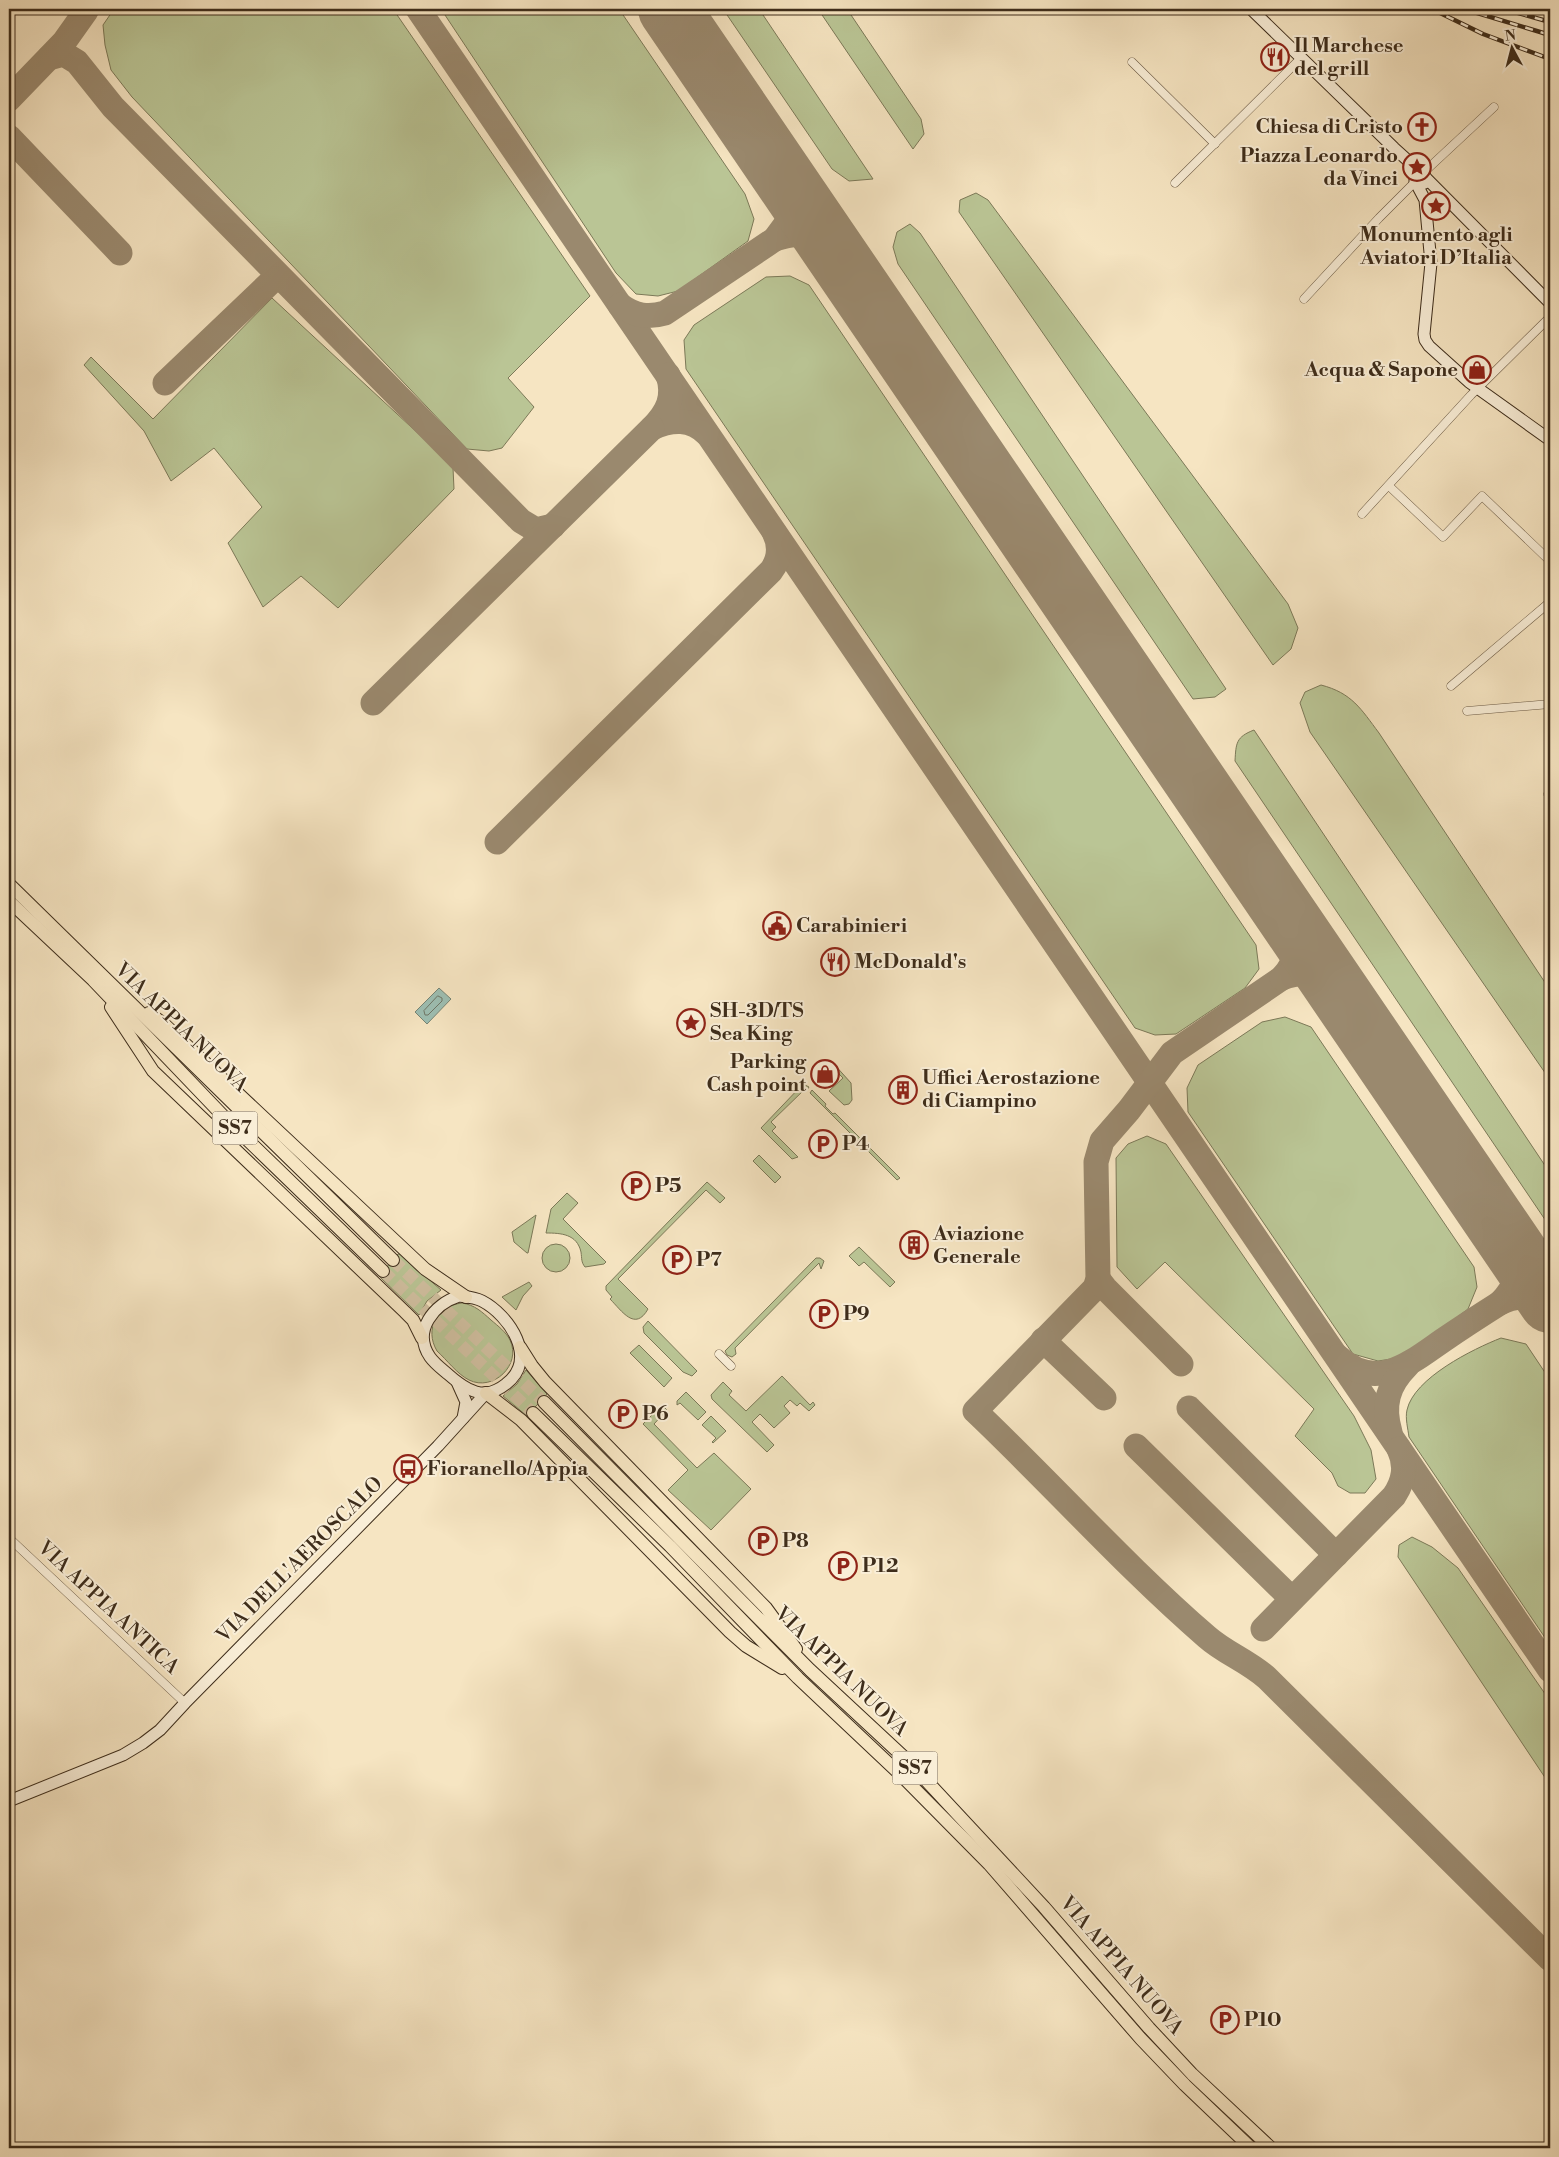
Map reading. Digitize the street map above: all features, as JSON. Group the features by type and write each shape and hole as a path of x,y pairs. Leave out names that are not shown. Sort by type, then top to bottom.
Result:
{"main road":[{"name":"VIA APPIA NUOVA","path":"9,884 393,1260"},
{"name":"VIA APPIA NUOVA","path":"9,901 93,980 227,1120 383,1271"},
{"path":"93,980 153,1071 405,1312 413,1320 422,1338"},
{"path":"107,982 165,1025 425,1269 466,1296"},
{"path":"520,1347 545,1382 766,1608 785,1632 810,1670"},
{"path":"486,1393 521,1420 730,1632 750,1648 798,1678"},
{"name":"VIA APPIA NUOVA","path":"544,1402 810,1670 909,1762 1044,1907 1155,2035 1192,2074 1271,2148"},
{"name":"VIA APPIA NUOVA","path":"533,1413 636,1512 798,1678 902,1776 989,1864 1141,2038 1185,2085 1251,2148"}],"street":[{"path":"1251,9 1394,148 1420,179 1438,191 1550,303"},
{"path":"1175,183 1301,58"},
{"path":"1132,62 1215,144"},
{"path":"1304,299 1390,206 1420,179 1445,151 1494,107"},
{"path":"1420,179 1425,200 1430,263 1425,340 1429,346 1478,388 1550,440"},
{"path":"1425,200 1429,193 1438,191"},
{"path":"1362,514 1478,388 1550,317"},
{"path":"1389,486 1443,537 1482,496 1550,561"},
{"path":"1451,686 1550,602"},
{"path":"1467,711 1550,704"},
{"path":"466,1296 482,1301 494,1310 511,1328 520,1347 520,1362 513,1377 502,1387 486,1393 468,1389 457,1382 430,1357 422,1338 427,1320 436,1307 453,1298 466,1296"},
{"path":"719,1354 731,1366"},
{"path":"457,1382 466,1402 462,1422"},
{"name":"VIA DELL'AEROSCALO","path":"9,1800 122,1755 143,1743 160,1730 462,1422 486,1393"},
{"name":"VIA APPIA ANTICA","path":"9,1538 185,1703"}],"green space":[{"path":"114,9 393,9 590,296 508,378 534,407 502,448 489,451 467,449 132,97 111,70 105,45 103,25"},
{"path":"441,9 619,9 745,194 754,219 748,241 678,291 658,296 636,294 616,273"},
{"path":"723,9 759,9 873,179 849,181 832,169"},
{"path":"818,9 847,9 921,119 924,134 913,149"},
{"path":"976,193 988,200 1288,604 1298,628 1291,649 1273,665 959,212 960,200"},
{"path":"910,224 920,233 1226,689 1215,697 1193,699 898,264 893,247 897,232"},
{"path":"790,276 809,285 1256,945 1259,969 1245,988 1176,1034 1155,1035 1135,1028 686,369 684,340 694,325 766,277"},
{"path":"272,298 453,468 454,489 338,608 301,576 263,607 228,543 262,507 214,448 171,481 144,431 84,365 91,357 153,419"},
{"path":"1321,685 1341,692 1367,716 1550,990 1550,1080 1310,732 1300,703 1305,692"},
{"path":"1254,730 1550,1173 1550,1227 1235,761 1238,741 1244,735"},
{"path":"1285,1017 1311,1027 1474,1267 1477,1287 1468,1309 1404,1357 1378,1361 1353,1354 1188,1112 1187,1088 1198,1065 1262,1022"},
{"path":"833,1063 851,1083 852,1100 849,1104 844,1105 829,1091 843,1078 834,1069 830,1073 827,1069"},
{"path":"803,1084 809,1087 807,1090 805,1089 771,1122 776,1127 772,1131 798,1157 792,1159 761,1128"},
{"path":"812,1090 833,1114 835,1113 900,1178 897,1180 810,1093"},
{"path":"1147,1136 1166,1144 1354,1416 1371,1450 1376,1479 1365,1493 1350,1493 1338,1486 1332,1473 1295,1436 1314,1409 1165,1262 1137,1289 1117,1267 1116,1158 1128,1144"},
{"path":"759,1155 781,1177 775,1183 753,1161"},
{"path":"707,1182 725,1198 720,1203 706,1190 618,1279 648,1309 638,1319 633,1319 624,1314 610,1299 612,1297 606,1290 606,1286"},
{"path":"567,1193 578,1203 563,1219 606,1262 604,1264 585,1267 576,1241 563,1234 546,1233 551,1209"},
{"path":"536,1215 527,1253 514,1242 512,1232"},
{"path":"556,1244 566,1248 570,1258 566,1268 556,1272 546,1268 542,1258 546,1248"},
{"path":"859,1247 895,1282 890,1287 864,1262 859,1266 849,1256"},
{"path":"398,1254 441,1290 427,1301 419,1315 379,1276"},
{"path":"816,1258 824,1261 821,1269 819,1263 735,1348 736,1354 732,1357 727,1355 725,1351"},
{"path":"529,1282 532,1286 523,1296 516,1310 502,1297"},
{"path":"462,1303 475,1307 502,1329 510,1340 513,1349 509,1367 496,1379 478,1383 469,1380 456,1371 437,1351 433,1343 432,1335 435,1320 446,1309"},
{"path":"648,1321 697,1371 692,1376 683,1372 644,1333 643,1327"},
{"path":"1501,1338 1526,1344 1550,1380 1550,1645 1409,1437 1407,1427 1407,1410 1412,1398 1432,1376 1475,1349"},
{"path":"639,1345 672,1378 664,1387 630,1353"},
{"path":"526,1370 547,1394 527,1416 503,1396 517,1384"},
{"path":"782,1376 810,1405 813,1402 815,1405 809,1411 800,1403 797,1406 790,1400 784,1406 790,1413 774,1428 760,1414 752,1422 774,1445 767,1452 712,1399 711,1395 723,1382 732,1391 729,1395 746,1411"},
{"path":"686,1392 706,1412 698,1420 680,1403 677,1405 677,1401"},
{"path":"662,1405 667,1410 654,1424 697,1468 714,1453 751,1489 711,1530 668,1490 688,1470 643,1424"},
{"path":"711,1416 726,1431 713,1443 716,1438 702,1425"},
{"path":"1412,1537 1432,1547 1458,1568 1550,1701 1550,1785 1398,1557 1399,1545"}],"water":[{"path":"439,988 451,999 427,1024 415,1012"}],"taxiway":[{"path":"418,9 1550,1670"},
{"path":"9,99 64,42 86,11"},
{"path":"49,58 64,54 77,62 113,107 521,521 536,530 553,526"},
{"path":"9,137 120,253"},
{"path":"620,305 631,312 642,315 665,313 775,239 789,220 793,197 791,188"},
{"path":"775,239 783,236 805,235 818,239 832,248"},
{"path":"165,383 274,279 282,280"},
{"path":"668,375 671,390 669,404 652,428 667,423 681,422 694,425 707,434"},
{"path":"373,703 652,428"},
{"path":"497,842 771,571 778,557 778,542 774,532"},
{"path":"1288,917 1295,934 1297,949 1293,963 1282,978 1172,1053 1129,1110 1102,1141 1096,1162 1098,1279 1095,1288 975,1411 1177,1610 1214,1643 1267,1678 1550,1959"},
{"path":"1282,978 1301,973 1316,976 1323,979 1343,998"},
{"path":"1338,1357 1352,1367 1366,1372 1379,1373 1392,1371 1417,1358 1500,1303 1507,1296 1515,1282 1517,1268 1511,1244"},
{"path":"1098,1279 1181,1364"},
{"path":"1500,1303 1513,1298 1525,1297 1538,1300 1550,1306"},
{"path":"1043,1340 1104,1398"},
{"path":"1390,1432 1387,1413 1388,1396 1400,1373 1407,1366"},
{"path":"1189,1408 1336,1555"},
{"path":"1136,1446 1292,1599"},
{"path":"1263,1629 1394,1496 1400,1485 1404,1467 1399,1449"}],"runway":[{"path":"669,9 1550,1302"}],"tunnel":[{"path":"393,1260 544,1402"},
{"path":"383,1271 533,1413"}],"railway":[{"path":"1432,9 1483,34 1550,59"},
{"path":"1464,9 1550,35"},
{"path":"1504,9 1550,22"}],"place":[{"name":"Il Marchese del grill","path":"1275,57"},
{"name":"Chiesa di Cristo","path":"1422,127"},
{"name":"Piazza Leonardo da Vinci","path":"1417,167"},
{"name":"Monumento agli Aviatori D’Italia","path":"1436,206"},
{"name":"Acqua & Sapone","path":"1477,370"},
{"name":"Carabinieri","path":"777,926"},
{"name":"McDonald's","path":"835,962"},
{"name":"SH-3D/TS Sea King","path":"691,1023"},
{"name":"Parking Cash point","path":"825,1074"},
{"name":"Uffici Aerostazione di Ciampino","path":"903,1090"},
{"name":"P4","path":"823,1144"},
{"name":"P5","path":"636,1186"},
{"name":"Aviazione Generale","path":"914,1245"},
{"name":"P7","path":"677,1260"},
{"name":"P9","path":"824,1314"},
{"name":"P6","path":"623,1414"},
{"name":"Fioranello/Appia","path":"408,1469"},
{"name":"P8","path":"763,1541"},
{"name":"P12","path":"843,1566"},
{"name":"P10","path":"1225,2020"}]}
